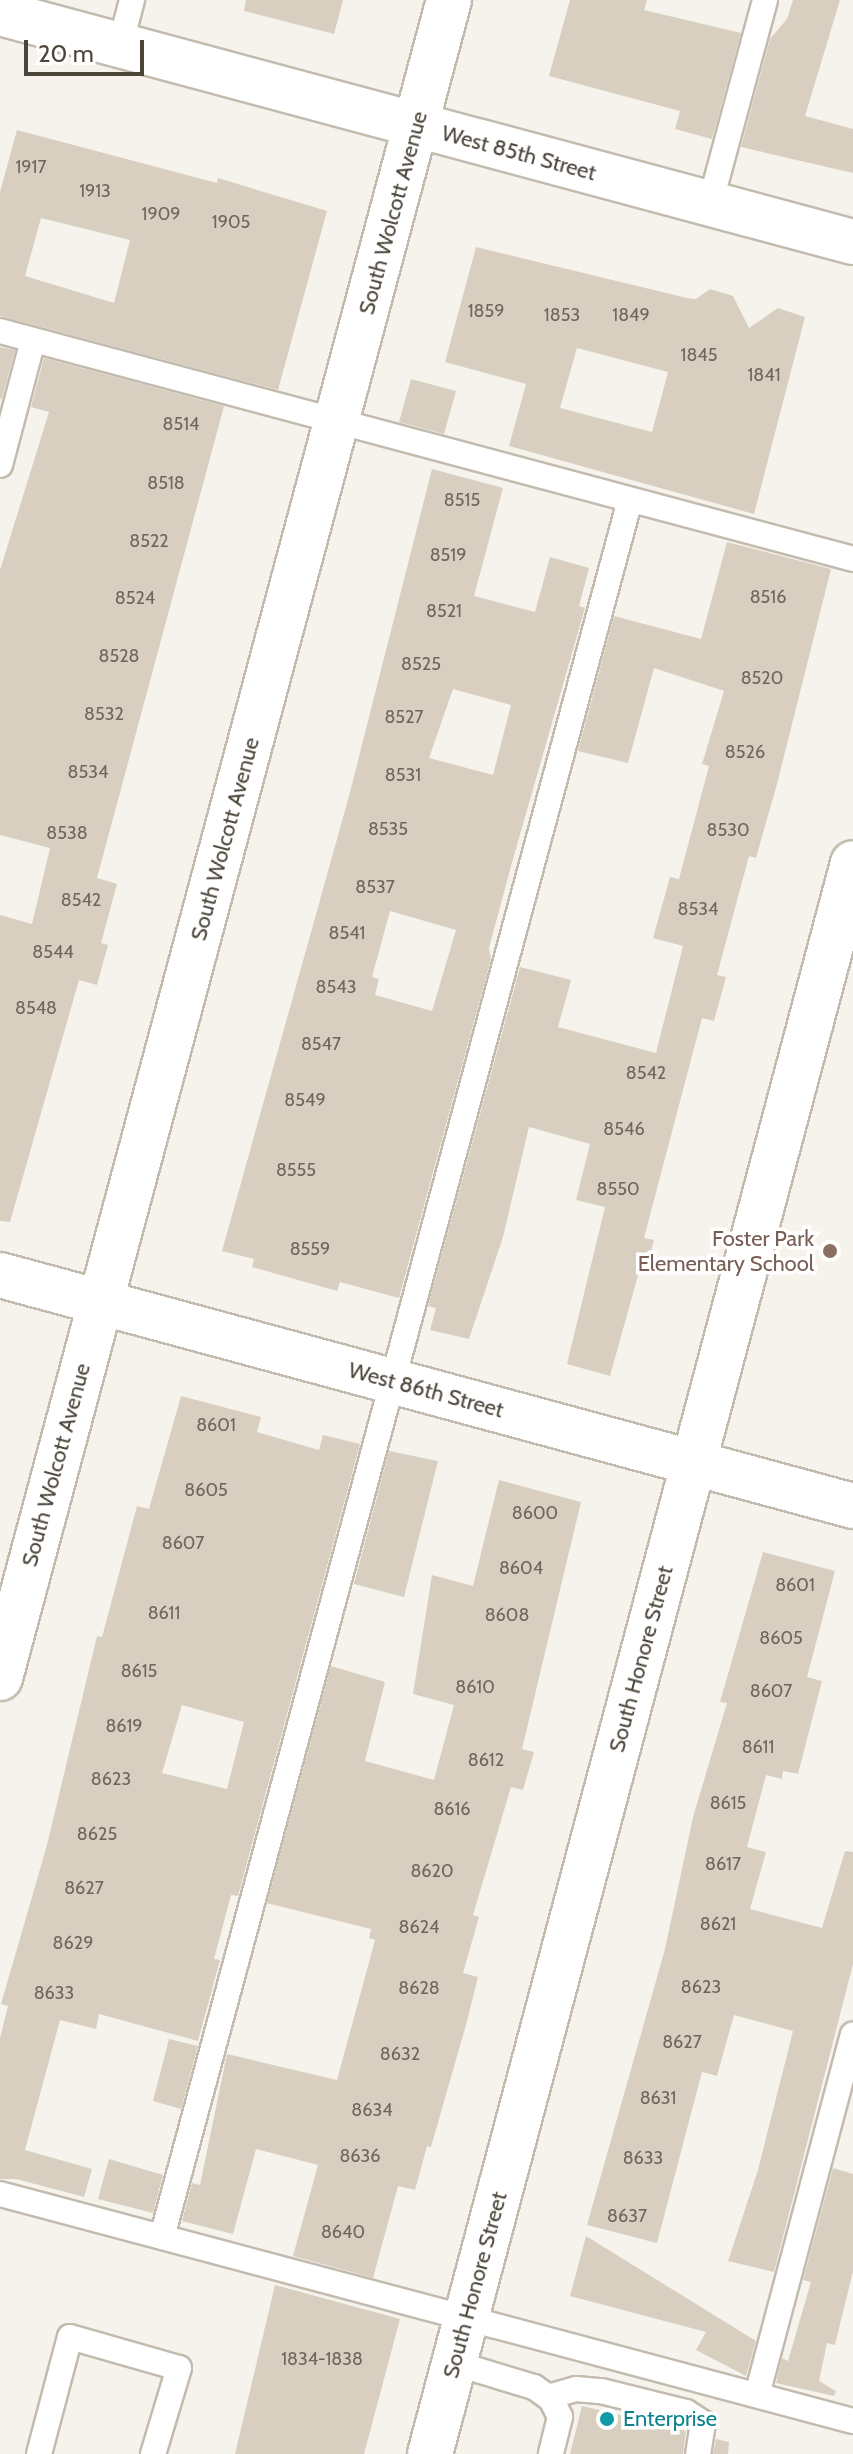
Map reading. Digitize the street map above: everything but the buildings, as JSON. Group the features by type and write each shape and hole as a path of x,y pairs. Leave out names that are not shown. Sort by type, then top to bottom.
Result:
{"street":[{"name":"South Wolcott Avenue","path":"0,1678 99,1301 339,423 449,0"},
{"name":"West 85th Street","path":"0,13 853,242"},
{"name":"South Honore Street","path":"430,2454 853,863"},
{"name":"West 86th Street","path":"0,1275 853,1506"}],"lane":[{"path":"120,46 132,0"},
{"path":"710,204 765,0"},
{"path":"0,331 853,559"},
{"path":"0,465 33,340"},
{"path":"162,2237 630,500"},
{"path":"757,2395 853,2035"},
{"path":"0,2194 853,2421"},
{"path":"39,2454 70,2337 179,2368 153,2454"},
{"path":"454,2363 534,2387 548,2397 560,2417 551,2454"},
{"path":"548,2397 576,2389 601,2391 686,2412 703,2423 698,2454"}],"place":[{"name":"Foster Park Elementary School","path":"830,1251"},
{"name":"Enterprise","path":"607,2419"}]}
